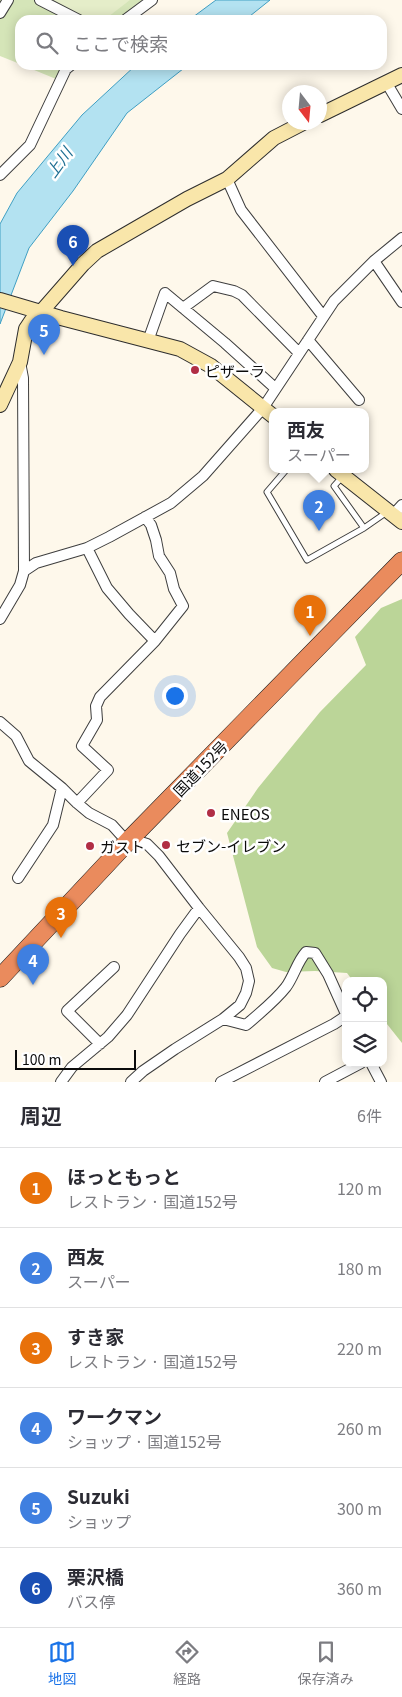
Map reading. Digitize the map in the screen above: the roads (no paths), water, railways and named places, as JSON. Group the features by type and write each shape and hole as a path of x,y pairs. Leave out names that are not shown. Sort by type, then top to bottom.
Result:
{"highway":[{"name":"国道152号","path":"0,978 131,838 402,561"}],"main road":[{"path":"327,112 402,75"},
{"path":"0,405 20,362 26,329 83,264 97,251 187,199 227,179 274,138 290,130"},
{"path":"0,300 180,349 210,366 268,412"},
{"path":"340,473 396,514"}],"street":[{"path":"0,13 8,0"},
{"path":"40,0 69,15"},
{"path":"132,15 152,0"},
{"path":"0,174 30,145 66,70"},
{"path":"386,82 402,109"},
{"path":"227,179 241,210 323,316"},
{"path":"269,408 275,388 334,301 374,261 402,238"},
{"path":"374,261 402,302"},
{"path":"183,308 213,286 234,291 242,295 299,353"},
{"path":"148,341 165,293 275,388"},
{"path":"308,340 359,400"},
{"path":"0,619 20,585 24,572 23,378 20,362"},
{"path":"24,572 36,564 87,548 171,503 203,476 268,412"},
{"path":"77,803 108,770 82,746 97,720 96,706 100,697 156,641 183,606 174,589 170,573 159,556 151,526 145,517"},
{"path":"87,548 107,588 156,641"},
{"path":"0,722 16,736 29,761 77,803 89,813 112,825 122,836 147,844 160,856 246,968 249,981 240,1005 223,1019 143,1071 131,1082"},
{"path":"18,878 53,825 62,788"},
{"path":"61,1082 72,1067 100,1044 127,1015 199,908"},
{"path":"223,1019 246,1025 263,1012 287,986 300,959 306,952 315,954 323,965 342,1006"},
{"path":"100,1044 67,1010 114,968"},
{"path":"221,1082 334,1024 342,1018"},
{"path":"325,1082 354,1067"},
{"path":"373,1067 381,1082"}],"lane":[{"path":"283,473 267,492 307,560 364,528 396,514"},
{"path":"340,473 334,486 364,528"}],"water":[{"path":"216,0 270,0 251,15 196,15"},
{"name":"上川","path":"131,70 182,70 127,113 73,191 29,248 0,324 0,224 17,193 82,115"}],"place":[{"name":"栗沢橋","path":"73,266"},
{"name":"Suzuki","path":"44,355"},
{"name":"ピザーラ","path":"195,370"},
{"name":"西友","path":"319,531"},
{"name":"ほっともっと","path":"310,636"},
{"name":"ENEOS","path":"211,813"},
{"name":"セブン-イレブン","path":"166,845"},
{"name":"ガスト","path":"90,846"},
{"name":"すき家","path":"61,938"},
{"name":"ワークマン","path":"33,985"}]}
